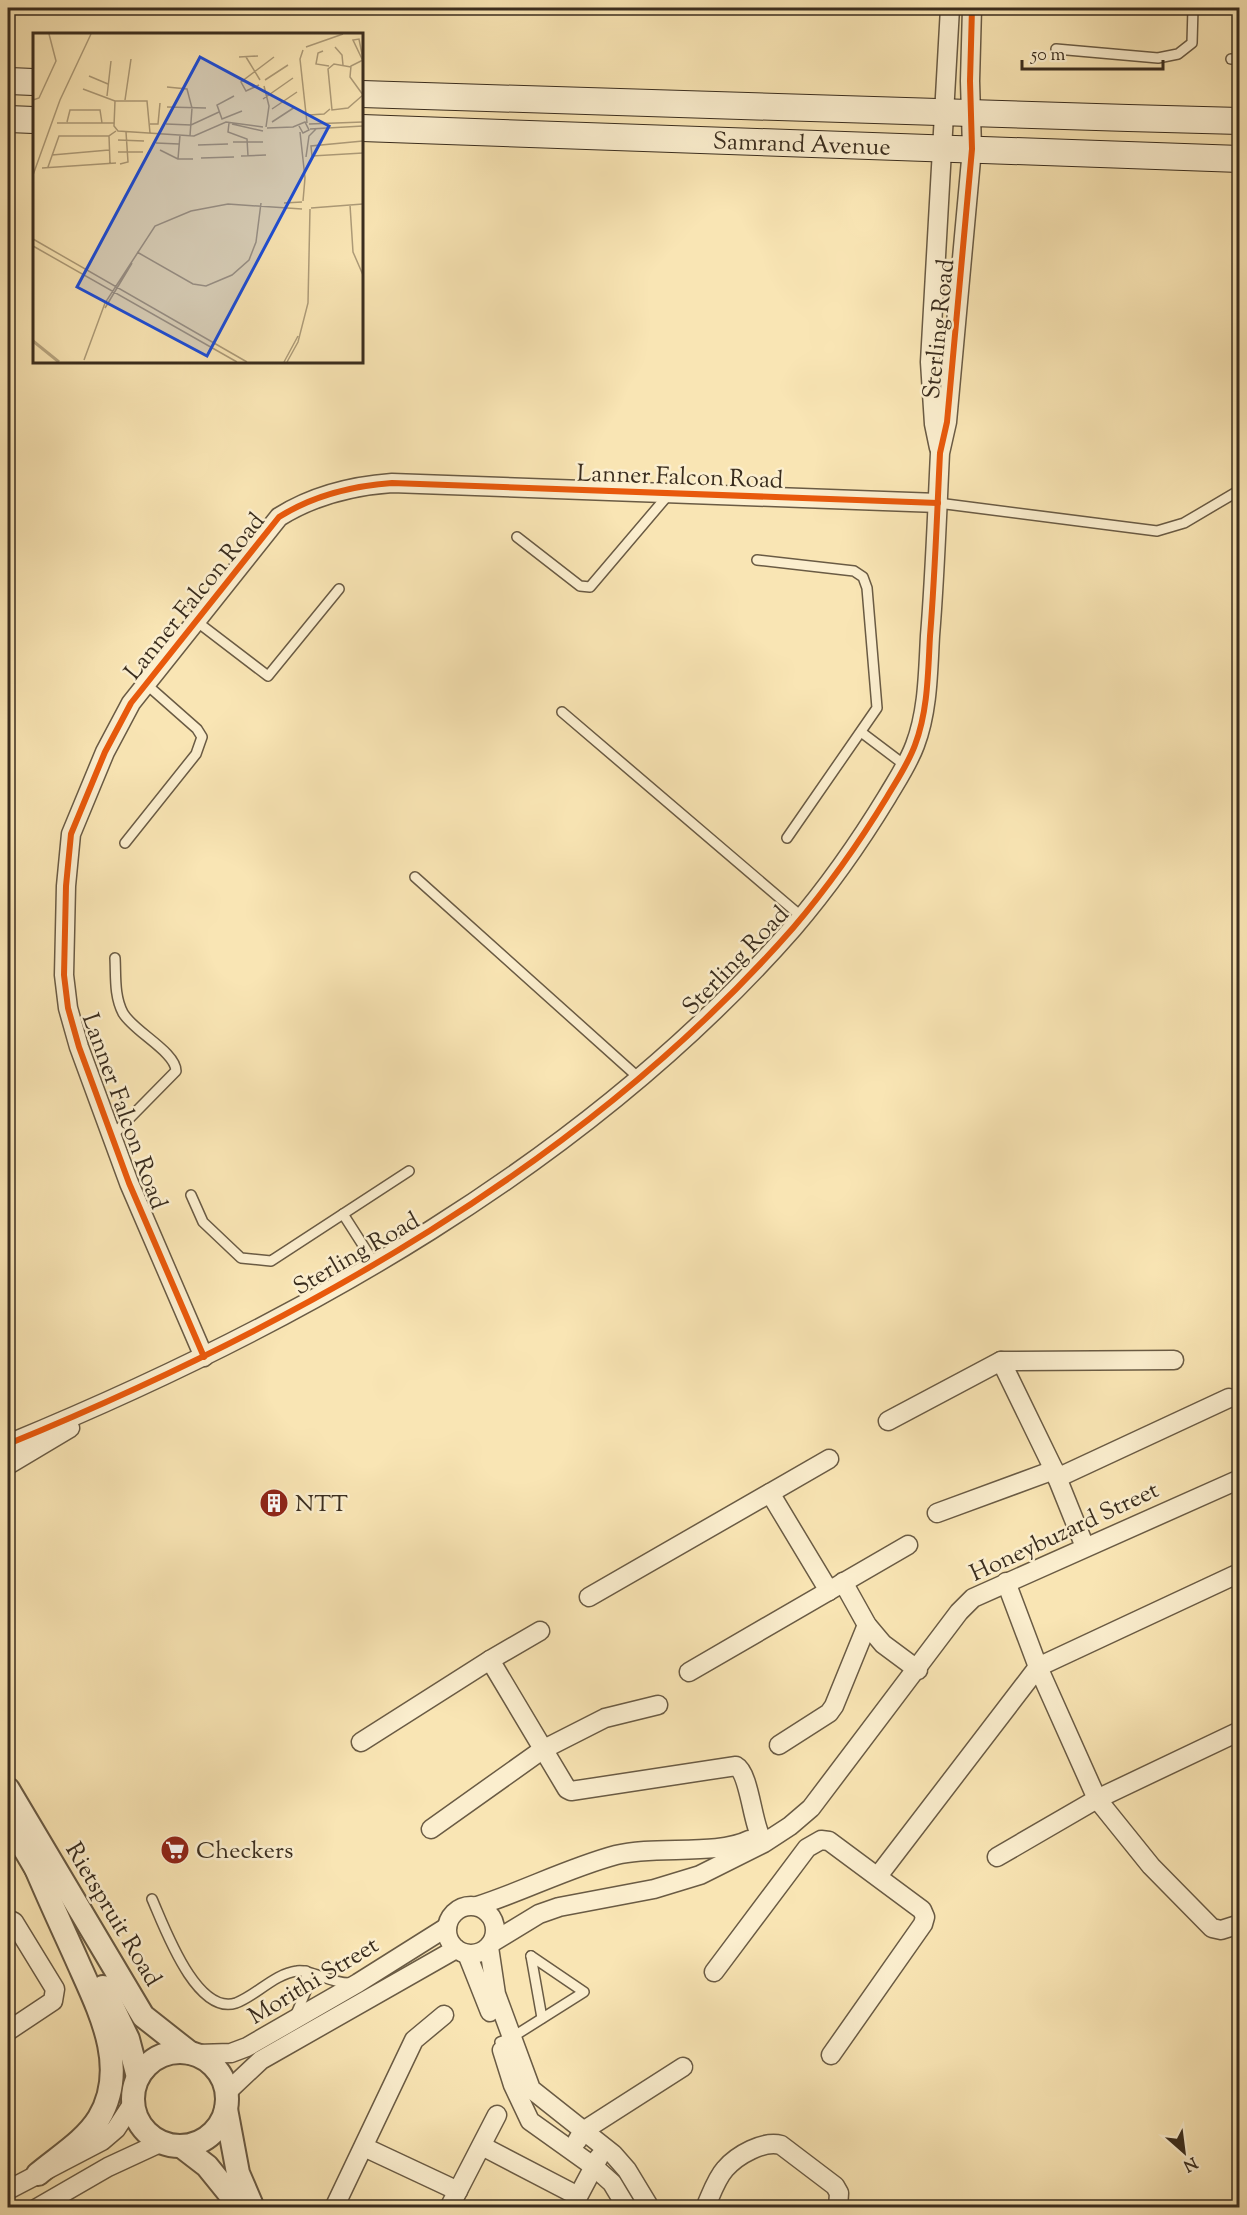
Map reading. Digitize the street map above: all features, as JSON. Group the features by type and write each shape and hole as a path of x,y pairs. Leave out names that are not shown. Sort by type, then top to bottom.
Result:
{"main road":[{"path":"8,81 33,82"},
{"name":"Samrand Avenue","path":"363,94 627,100 971,115 1239,121"},
{"path":"8,119 33,120"},
{"name":"Samrand Avenue","path":"363,128 1239,159"}],"street":[{"name":"Sterling Road","path":"940,453 934,424 930,362 940,148 950,8"},
{"name":"Sterling Road","path":"8,1444 125,1395 204,1357 375,1264 444,1223 639,1078 700,1024 765,959 839,872 906,766 916,744 926,692 940,453 947,422 972,149 972,8"},
{"name":"Lanner Falcon Road","path":"204,1357 112,1136 68,1008 64,975 66,886 71,834 105,752 131,703 279,518 302,503 330,493 365,485 392,483 938,503"},
{"path":"888,1421 1001,1361 1174,1360"},
{"path":"1001,1361 1055,1474 1085,1546"},
{"name":"Sterling Road","path":"8,1465 125,1395"},
{"path":"937,1513 1055,1474 1229,1398"},
{"path":"589,1598 829,1459"},
{"name":"Honeybuzard Street","path":"491,1944 539,1914 559,1907 654,1889 700,1875 790,1826 811,1808 840,1766 918,1670 959,1612 973,1598 1239,1479"},
{"path":"770,1493 836,1587 867,1625 883,1644 918,1670"},
{"path":"689,1672 908,1545"},
{"path":"878,1876 1038,1667 1235,1575"},
{"path":"1006,1582 1038,1667 1098,1799 1151,1866 1212,1928 1221,1930 1239,1924"},
{"path":"779,1745 830,1713 867,1625"},
{"path":"361,1742 540,1631"},
{"path":"490,1660 564,1786 571,1791 736,1766 744,1773 753,1821 760,1835"},
{"path":"431,1829 543,1750 598,1720 658,1705"},
{"path":"997,1857 1098,1799 1239,1731"},
{"name":"Honeybuzard Street","path":"477,1906 511,1895 575,1868 617,1855 657,1849 718,1848 744,1843 786,1820 840,1766"},
{"name":"Rietspruit Road","path":"8,1789 143,2016 194,2054"},
{"name":"Rietspruit Road","path":"8,1821 80,1943 122,2025 138,2077"},
{"path":"714,1972 807,1848 814,1842 829,1841 922,1910 925,1917 923,1924 831,2055"},
{"path":"34,1866 108,2036 112,2081 107,2102 97,2120 80,2139 38,2174"},
{"path":"477,1906 490,1914 496,1927 491,1944 496,1994 513,2085 530,2121 593,2166 612,2183 627,2208"},
{"name":"Morithi Street","path":"194,2054 231,2053 290,2024 447,1927 449,1919 461,1908 477,1906"},
{"path":"8,1919 14,1922 56,1994 53,2001 8,2031"},
{"path":"447,1927 451,1943 462,1951 531,2089 604,2147 627,2170 650,2208"},
{"name":"Morithi Street","path":"227,2100 261,2060 462,1951 479,1953 491,1944"},
{"path":"334,2208 414,2040 444,2015"},
{"path":"8,2190 102,2141 116,2129 133,2103 138,2077 151,2062 170,2053 194,2054 211,2063 221,2076 238,2173 253,2208"},
{"path":"570,2151 583,2131 683,2067"},
{"path":"37,2208 108,2167 171,2144 196,2143 210,2135 220,2123 227,2100"},
{"path":"133,2103 138,2120 148,2133 207,2166 241,2208"},
{"path":"449,2208 497,2115"},
{"path":"705,2208 724,2170 763,2145 772,2143 781,2145 835,2186 839,2193 838,2208"},
{"path":"482,2146 575,2202 604,2147"},
{"path":"364,2147 458,2191"}],"lane":[{"path":"1056,49 1158,58 1178,54 1192,43 1193,8"},
{"path":"938,503 1157,531 1184,523 1239,490"},
{"path":"517,537 580,586 590,587 669,494"},
{"path":"756,560 854,571 863,577 878,700 874,715 787,838"},
{"path":"196,621 268,676 339,589"},
{"path":"125,843 196,754 202,737 197,729 146,684"},
{"path":"562,712 802,917"},
{"path":"861,732 906,766"},
{"path":"415,877 639,1078"},
{"path":"112,1136 176,1071 174,1060 129,1022 122,1011 117,996 115,958"},
{"path":"191,1195 203,1222 241,1258 270,1262 410,1171"},
{"path":"343,1214 375,1264"},
{"path":"152,1899 175,1952 205,1995 215,2002 235,2003 285,1974 306,1971 337,1983 358,1983"},
{"path":"506,2040 542,2019 584,1992 531,1956 542,2019"},
{"path":"290,2024 305,1998 306,1971"}],"cycle path":[{"path":"8,1444 116,1398 223,1347 328,1291 430,1230 529,1164 623,1092 712,1013 793,928 819,897 854,848 909,759 923,719 925,705 940,453 947,422 972,149 970,81 972,8"},
{"path":"204,1357 129,1183 79,1047 68,1008 64,975 66,886 71,834 105,752 131,703 279,517 319,497 362,486 392,483 938,503"}],"place":[{"name":"NTT","path":"274,1503"},
{"name":"Checkers","path":"175,1850"}]}
